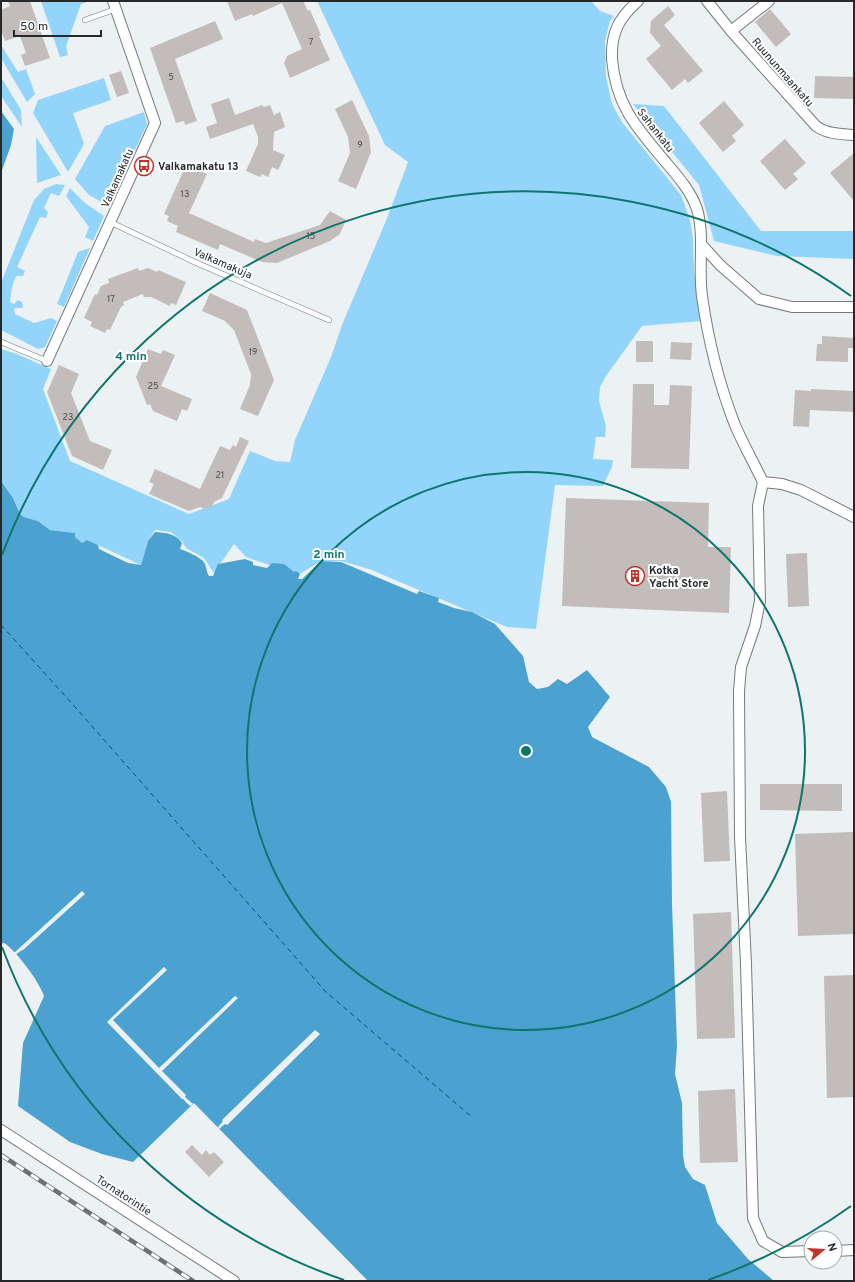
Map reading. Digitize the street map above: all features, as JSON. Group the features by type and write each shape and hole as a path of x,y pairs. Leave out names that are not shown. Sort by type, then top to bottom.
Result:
{"street":[{"name":"Sahankatu","path":"638,1 619,21 614,37 612,51 616,86 622,104 632,121 684,183 692,197 697,211 702,245 702,294 719,376 735,426 763,482"},
{"name":"Ruununmaankatu","path":"707,1 731,31 816,126 822,131 830,133 854,135"},
{"path":"731,31 769,1"},
{"name":"Valkamakatu","path":"47,361 155,123 114,5"},
{"path":"702,245 720,265 759,299 792,307 854,307"},
{"path":"803,1251 782,1252 762,1241 753,1218 746,964 740,837 739,691 741,667 755,626 760,601 758,506 763,482 782,484 801,490 854,517"},
{"name":"Tornatorintie","path":"1,1130 234,1281"},
{"path":"843,1251 854,1250"}],"lane":[{"path":"85,20 114,5"},
{"name":"Valkamakuja","path":"110,222 215,271 329,320"},
{"path":"1,342 47,361"}],"shaded area":[{"path":"41,1 90,1 81,4 66,46 68,55 60,57"},
{"path":"317,1 591,1 600,11 614,16 610,21 605,41 606,76 614,108 622,122 681,195 690,220 693,239 694,270 701,321 642,326 606,376 600,387 599,401 606,426 605,437 596,437 593,459 613,460 612,467 603,486 555,485 536,629 507,627 369,569 341,561 321,561 298,575 246,557 234,544 214,573 204,558 186,548 182,541 171,532 155,530 148,541 141,565 87,540 82,543 75,537 75,533 50,530 38,521 24,517 20,514 13,498 1,481 1,349 17,354 51,369 43,389 70,461 189,514 229,499 250,451 275,461 290,462 295,440 331,357 342,325 388,216 408,162 385,145"},
{"path":"1,45 18,72 26,69 35,94 27,102 1,58"},
{"path":"1,77 21,110 22,127 1,96"},
{"path":"104,78 111,100 73,113 84,144 68,172 33,113 38,100"},
{"path":"633,104 664,106 761,231 854,231 854,259 776,256 714,241 699,185"},
{"path":"1,111 14,129 11,145 1,173"},
{"path":"144,112 147,124 109,206 89,195 75,179 105,126"},
{"path":"36,137 61,175 37,183"},
{"path":"56,184 65,185 59,196 51,193 44,208 48,212 46,218 40,217 17,267 25,271 23,276 16,276 12,287 10,302 14,304 18,300 22,302 22,308 14,308 15,314 34,323 51,318 57,321 45,347 38,349 1,330 1,283 34,200 44,189"},
{"path":"70,188 85,203 104,216 93,241 85,237 89,227 66,196"},
{"path":"90,248 64,307 57,304 78,252"},
{"path":"1,481 13,498 20,514 24,517 38,521 50,530 75,533 75,537 82,543 87,540 98,545 99,549 128,563 141,565 148,541 155,532 170,534 177,537 182,543 180,549 201,559 205,564 209,576 213,576 218,564 245,559 253,562 253,565 267,568 272,563 284,564 294,572 296,571 300,574 298,579 302,579 321,561 341,562 417,594 419,591 439,598 438,602 454,608 472,612 495,624 523,656 529,682 537,689 548,687 558,679 567,684 587,670 610,697 588,727 592,737 649,767 666,787 671,802 672,904 677,1046 675,1074 682,1103 683,1155 685,1167 693,1179 705,1185 717,1223 748,1259 774,1281 368,1281 194,1103 133,1162 102,1154 70,1142 18,1106 23,1043 44,996 38,983 21,959 4,943 1,944"}],"pier":[{"path":"82,891 85,894 23,950 15,955 14,953"},
{"path":"164,967 167,970 113,1020 159,1068 235,996 238,998 162,1071 186,1095 185,1097 193,1104 190,1106 107,1022"},
{"path":"315,1030 320,1034 227,1125 225,1124 219,1129 218,1127 223,1121 222,1120"}],"building":[{"path":"8,1 30,1 50,58 25,66 21,55 26,53 20,36 5,41 1,30 1,10 10,6"},
{"path":"227,1 303,1 308,11 310,10 321,35 319,36 330,60 290,78 284,63 287,56 302,49 282,3 253,16 252,14 235,21"},
{"path":"668,6 675,15 664,25 703,71 688,83 685,79 672,90 646,59 661,46 650,33 651,21"},
{"path":"770,9 791,34 776,47 755,22"},
{"path":"215,21 223,39 175,59 197,121 185,125 184,121 176,123 150,48"},
{"path":"121,71 129,93 117,97 109,75"},
{"path":"815,76 854,77 854,99 814,98"},
{"path":"229,98 235,115 262,105 264,107 270,105 274,115 280,112 285,127 274,132 273,150 285,155 278,170 272,167 268,177 262,174 260,177 246,171 258,144 258,137 253,124 210,139 206,127 217,123 211,104"},
{"path":"352,100 369,136 371,152 356,189 338,181 350,153 348,137 335,109"},
{"path":"724,101 744,125 732,136 736,141 723,152 699,123"},
{"path":"785,139 806,163 793,174 798,179 785,190 760,161"},
{"path":"854,153 854,201 830,173"},
{"path":"186,165 207,174 189,213 254,242 255,239 266,243 320,225 330,211 346,220 340,234 330,241 277,263 262,262 220,244 218,250 176,232 178,226 167,221 169,216 164,214"},
{"path":"138,268 139,271 148,268 157,272 158,270 186,282 176,305 171,303 170,306 151,297 144,297 143,294 123,302 124,305 121,307 110,330 107,329 105,333 90,326 92,322 84,318 95,294 97,295 101,286 109,283 108,279"},
{"path":"210,293 247,310 274,380 258,416 240,409 250,385 251,374 234,330 225,321 202,311"},
{"path":"822,336 854,338 854,348 848,348 848,362 816,361 817,344 822,344"},
{"path":"636,341 653,341 653,362 636,362"},
{"path":"671,342 692,343 691,360 670,359"},
{"path":"148,349 161,354 163,350 175,355 161,386 192,399 187,411 182,409 177,421 153,411 150,404 147,405 136,377"},
{"path":"59,365 79,374 71,393 90,441 112,450 103,470 72,456 47,392"},
{"path":"633,384 654,384 654,405 669,405 670,385 692,386 689,469 631,468"},
{"path":"811,389 854,391 854,412 810,410 809,427 793,426 795,390 811,391"},
{"path":"240,437 249,441 222,498 214,502 212,506 204,509 200,507 189,511 149,494 154,484 149,482 155,469 200,489 220,446 230,450 233,445 236,447"},
{"name":"Kotka Yacht Store","path":"566,498 709,503 708,547 731,547 729,613 562,606"},
{"path":"807,553 809,606 788,607 786,554"},
{"path":"760,784 842,784 842,811 760,810"},
{"path":"727,791 730,861 704,862 701,793"},
{"path":"854,832 854,934 798,936 795,834"},
{"path":"731,912 735,1038 697,1039 693,914"},
{"path":"854,975 854,1097 827,1098 824,976"},
{"path":"735,1089 738,1162 700,1163 698,1091"},
{"path":"192,1145 202,1155 206,1150 210,1155 214,1152 224,1162 209,1177 185,1152"}],"ferry route":[{"path":"1,625 326,992 473,1118"}],"railway":[{"path":"1,1155 193,1281"}],"place":[{"name":"Valkamakatu 13","path":"144,166"},
{"name":"Kotka Yacht Store","path":"635,576"}]}
